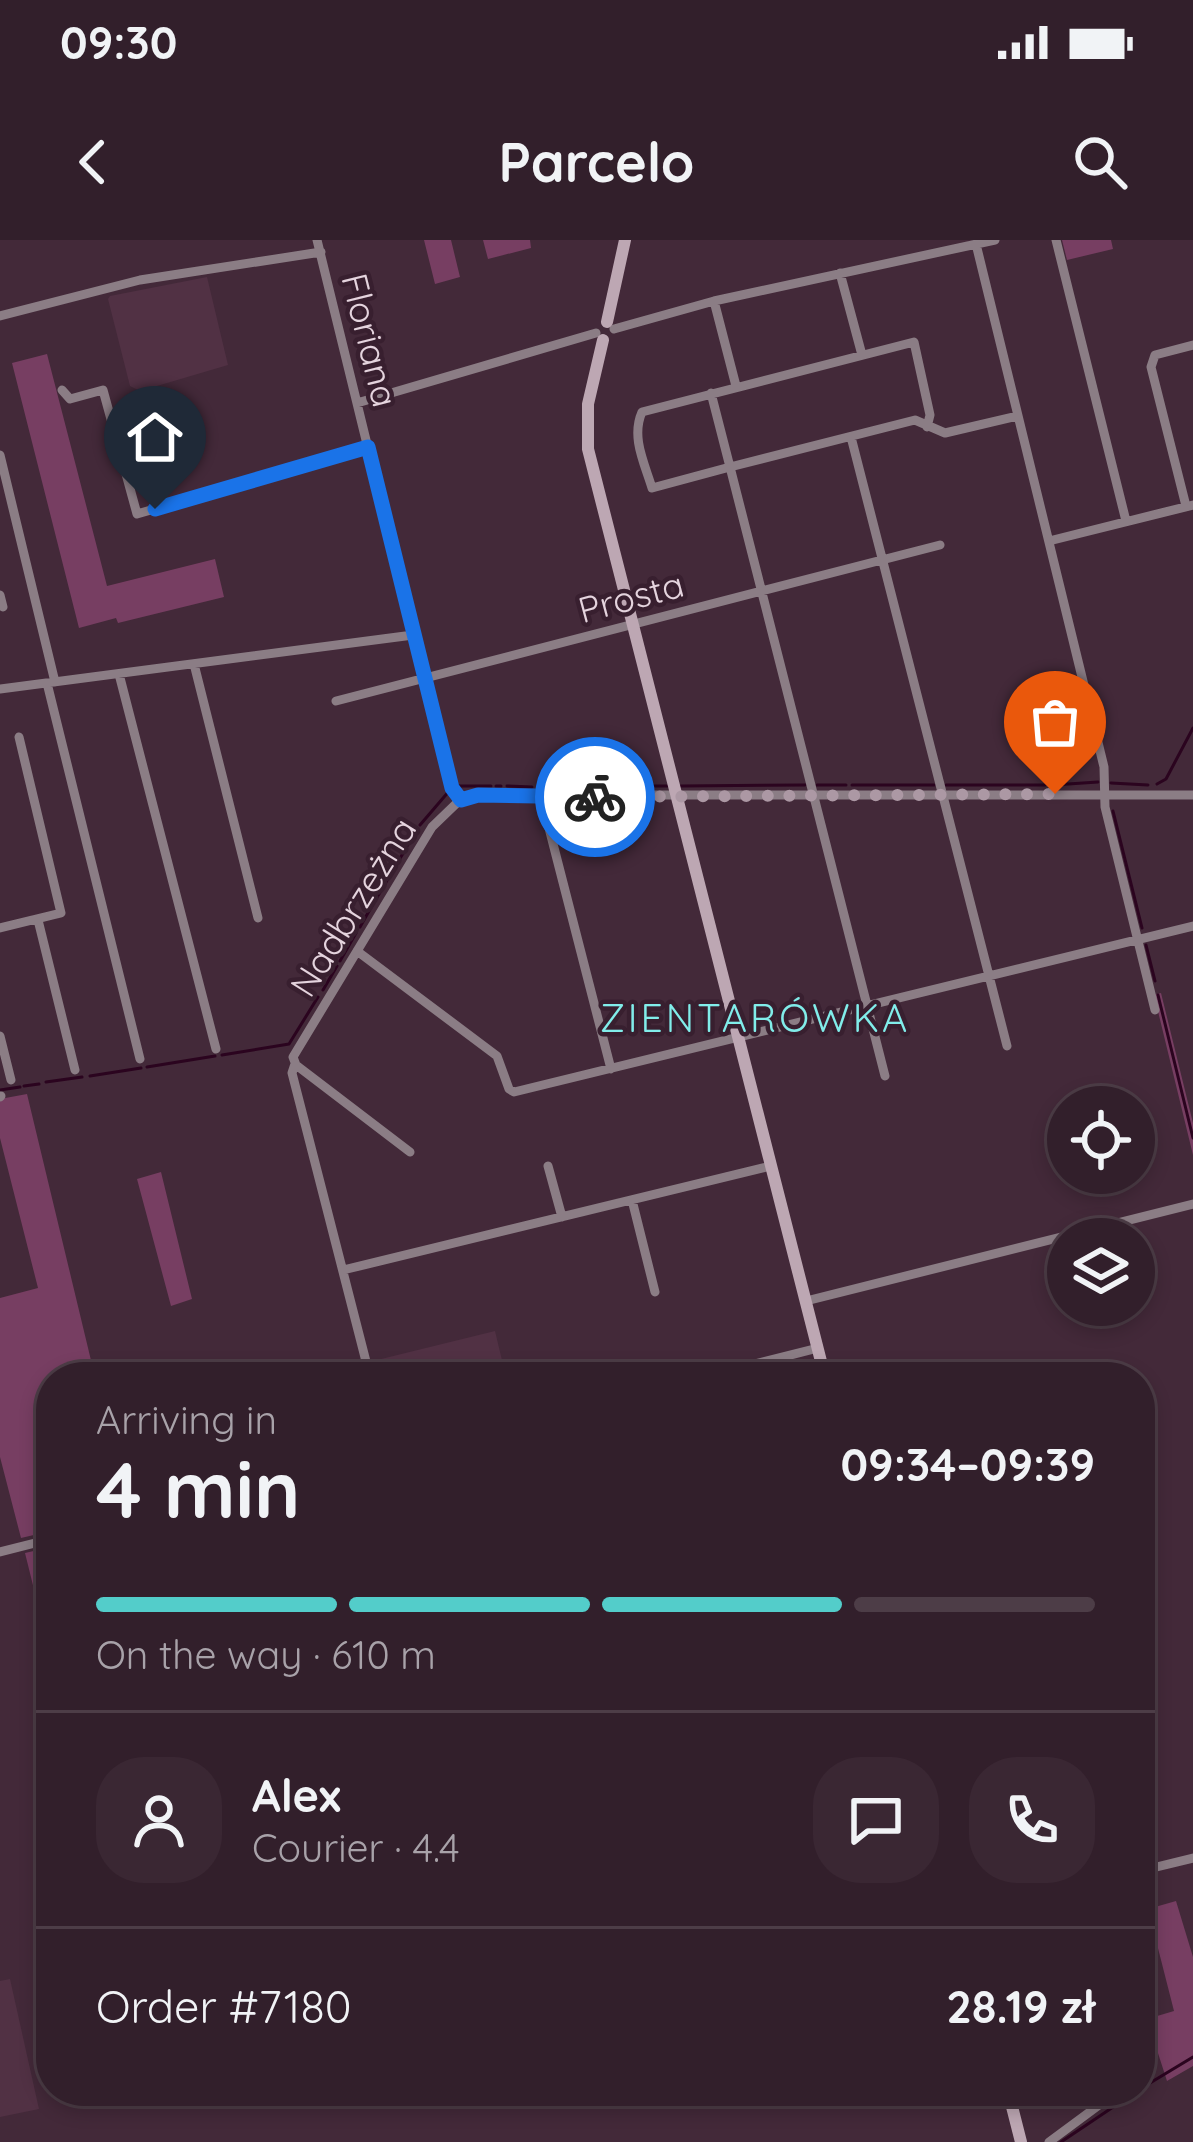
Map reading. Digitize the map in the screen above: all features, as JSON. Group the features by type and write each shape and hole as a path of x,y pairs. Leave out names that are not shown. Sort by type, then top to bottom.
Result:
{"street":[{"name":"Floriana","path":"317,240 455,791"},
{"path":"611,325 625,240"},
{"path":"916,240 920,255"},
{"path":"821,1362 586,434 599,324 995,240"},
{"path":"1056,240 1126,520"},
{"path":"976,244 1104,767 1105,794 1155,1010"},
{"path":"0,316 140,280 320,252"},
{"path":"840,273 862,355"},
{"path":"714,301 736,386"},
{"path":"357,403 600,337"},
{"path":"927,427 930,416 914,342 642,412 637,438 652,488 915,420 927,427 945,434 1018,416"},
{"path":"1049,541 1189,506 1151,367 1156,355 1193,345"},
{"path":"62,390 70,399 103,390 136,514 368,447"},
{"path":"711,393 885,1076"},
{"path":"850,437 1007,1046"},
{"path":"0,455 140,1059"},
{"path":"0,518 15,514"},
{"name":"Prosta","path":"336,701 940,545"},
{"path":"0,689 413,634"},
{"path":"194,664 258,918"},
{"path":"118,674 216,1049"},
{"path":"0,927 61,913 19,737"},
{"name":"Nadbrzeżna","path":"294,1062 455,791 676,798 1193,795"},
{"path":"541,796 611,1069"},
{"path":"38,920 75,1070"},
{"path":"357,951 497,1057 509,1088 518,1092 1193,926"},
{"path":"0,1036 11,1080"},
{"path":"366,1362 292,1072 294,1062 410,1152"},
{"path":"548,1166 562,1217"},
{"path":"343,1270 771,1166"},
{"path":"632,1200 655,1292"},
{"path":"806,1301 1193,1204"},
{"path":"763,1362 818,1348"},
{"path":"0,1552 36,1544"},
{"path":"1155,1867 1193,1858"},
{"path":"1012,2106 1021,2142"},
{"path":"1049,2142 1098,2106"}],"shaded area":[{"path":"424,240 451,240 460,277 435,284"},
{"path":"483,240 530,240 531,248 488,259"},
{"path":"1062,240 1111,240 1113,249 1067,260"},
{"path":"207,277 228,365 140,391 130,386 110,296"},
{"path":"47,354 107,586 215,559 224,597 79,628 12,363"},
{"path":"1161,993 1193,1123 1193,1155 1154,995"},
{"path":"27,1094 91,1362 36,1362 36,1534 21,1538 0,1457 0,1298 38,1288 0,1138 0,1099"},
{"path":"161,1172 192,1299 171,1306 137,1179"},
{"path":"495,1331 502,1362 369,1362"},
{"path":"36,1550 36,1597 25,1553"},
{"path":"1176,1901 1193,1957 1193,2066 1167,2081 1155,2044 1155,2017 1174,2011 1155,1936 1155,1907"},
{"path":"10,1979 39,2109 0,2117 0,1981"}],"waterway":[{"path":"1157,784 1166,779 1193,728"},
{"path":"1053,785 1098,782"},
{"path":"1111,783 1148,785"},
{"path":"681,786 805,785"},
{"path":"817,785 846,785"},
{"path":"852,785 934,785"},
{"path":"946,785 1045,785"},
{"path":"458,786 491,786"},
{"path":"496,786 501,786"},
{"path":"507,786 532,787"},
{"path":"542,786 559,786"},
{"path":"569,786 667,786"},
{"path":"420,825 450,790"},
{"path":"1113,811 1142,928"},
{"path":"407,846 417,829"},
{"path":"376,899 405,850"},
{"path":"360,927 373,904"},
{"path":"340,961 356,933"},
{"path":"1146,945 1155,981"},
{"path":"323,990 337,966"},
{"path":"1158,995 1193,1138"},
{"path":"222,1055 289,1044 318,997"},
{"path":"147,1067 215,1056"},
{"path":"90,1076 141,1068"},
{"path":"46,1082 82,1077"},
{"path":"24,1086 39,1084"},
{"path":"0,1090 20,1087"},
{"path":"1155,2080 1193,2057"},
{"path":"1061,2142 1115,2106"}],"way so far":[{"path":"595,797 1055,794"}],"district":[{"name":"ZIENTARÓWKA","path":"755,1018"}],"route":[{"path":"155,509 368,447 452,788 461,800 478,795 595,797"}]}
